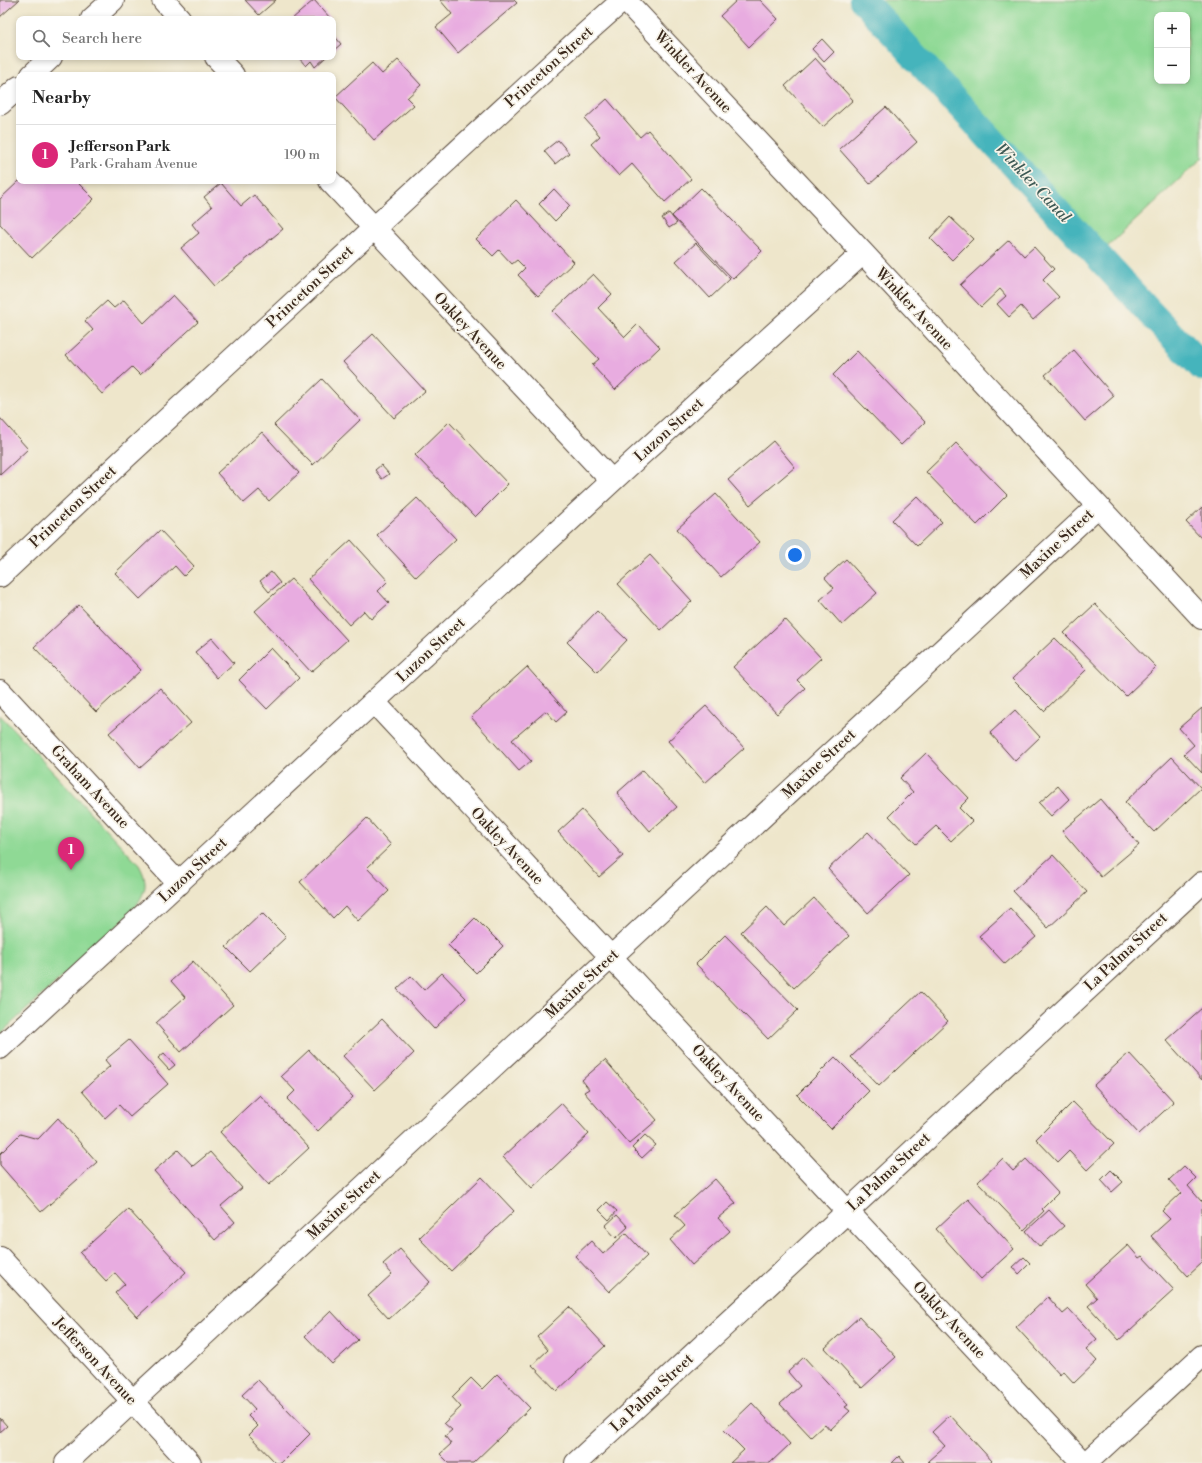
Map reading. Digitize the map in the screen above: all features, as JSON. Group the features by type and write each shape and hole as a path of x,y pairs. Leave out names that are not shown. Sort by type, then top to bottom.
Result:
{"street":[{"path":"95,16 113,0"},
{"path":"162,0 177,16"},
{"name":"Princeton Street","path":"0,576 126,457 571,46 624,0"},
{"name":"Winkler Avenue","path":"624,0 863,253 1202,618"},
{"path":"35,72 48,60"},
{"path":"219,60 230,72"},
{"path":"0,104 16,90"},
{"name":"Oakley Avenue","path":"333,184 373,229 612,481"},
{"name":"Luzon Street","path":"0,1048 179,884 276,792 612,481 863,253"},
{"name":"Maxine Street","path":"66,1463 1098,506"},
{"name":"Graham Avenue","path":"0,691 179,884"},
{"name":"Oakley Avenue","path":"374,702 1083,1463"},
{"name":"La Palma Street","path":"576,1463 1202,882"},
{"name":"Jefferson Avenue","path":"0,1258 190,1463"},
{"path":"1086,1463 1202,1356"}],"green space":[{"path":"868,0 1202,0 1202,158 1103,251"},
{"path":"0,715 139,865 144,878 145,888 141,899 133,911 0,1034"}],"building":[{"path":"0,0 19,0 0,17"},
{"path":"245,0 276,0 259,15"},
{"path":"314,0 328,16 295,16"},
{"path":"440,0 514,0 517,3 458,53 436,27 452,14"},
{"path":"737,0 760,0 778,19 749,47 720,16"},
{"path":"336,38 341,44 336,48"},
{"path":"822,39 834,52 824,62 812,49"},
{"path":"815,58 853,100 823,127 785,86"},
{"path":"301,60 323,60 315,67 311,61 306,66"},
{"path":"398,60 421,85 407,98 414,105 374,140 336,98 336,96 372,63 382,74"},
{"path":"607,99 640,137 648,130 691,179 665,202 632,164 619,176 591,144 600,136 585,119"},
{"path":"886,107 917,142 870,184 839,149"},
{"path":"558,140 569,153 555,164 544,151"},
{"path":"16,184 79,184 94,199 32,258 0,224 0,199"},
{"path":"220,184 222,184 241,206 254,195 283,229 214,286 181,248 199,233 192,224 212,207 204,197"},
{"path":"701,188 762,251 733,279 672,216"},
{"path":"554,189 570,206 555,221 539,204"},
{"path":"516,200 574,262 538,296 518,275 525,268 517,260 512,264 499,250 493,256 476,239"},
{"path":"669,213 677,223 669,228 662,218"},
{"path":"950,217 973,239 952,260 930,238"},
{"path":"1009,240 1024,256 1034,247 1054,269 1043,280 1059,297 1033,320 1021,306 1009,317 997,304 1006,296 1000,289 981,307 960,285"},
{"path":"696,243 730,279 710,298 676,261"},
{"path":"593,274 612,294 598,308 625,337 638,324 660,347 615,390 592,365 599,359 553,311"},
{"path":"173,295 198,322 140,375 132,367 102,394 66,355 93,330 85,321 107,301 114,308 124,300 144,323"},
{"path":"373,334 425,391 394,418 343,362"},
{"path":"1074,350 1114,396 1085,421 1045,375"},
{"path":"857,351 925,422 901,445 833,375"},
{"path":"322,379 360,420 313,465 274,425"},
{"path":"0,418 28,449 0,475"},
{"path":"449,422 508,484 475,517 415,455"},
{"path":"262,432 299,473 269,501 259,490 244,503 217,473"},
{"path":"773,441 795,467 750,505 728,480"},
{"path":"956,443 1007,495 977,525 926,472"},
{"path":"381,465 389,474 382,479 375,470"},
{"path":"716,494 760,542 721,577 677,529"},
{"path":"917,496 942,522 917,546 892,520"},
{"path":"417,498 456,539 416,577 377,535"},
{"path":"1202,507 1202,539 1186,522"},
{"path":"160,530 194,566 184,576 175,566 140,599 115,573"},
{"path":"351,540 388,581 378,591 389,603 371,619 364,611 349,625 308,579"},
{"path":"650,555 692,601 661,630 618,584"},
{"path":"846,559 877,593 842,625 820,600 834,588 825,578"},
{"path":"271,572 280,583 269,592 260,581"},
{"path":"291,579 347,640 311,672 255,611"},
{"path":"1095,604 1156,667 1126,696 1064,633"},
{"path":"79,605 141,670 96,712 34,647"},
{"path":"597,611 627,640 597,672 567,642"},
{"path":"785,619 821,658 797,680 805,688 777,714 733,667"},
{"path":"212,638 234,663 217,678 195,652"},
{"path":"1055,638 1086,670 1044,711 1012,679"},
{"path":"271,648 299,678 267,709 239,680"},
{"path":"527,667 567,712 556,722 546,711 512,740 531,761 519,771 471,717"},
{"path":"160,688 191,723 140,768 109,733"},
{"path":"706,706 744,748 705,783 668,741"},
{"path":"1202,708 1202,773 1184,754 1194,745 1179,728"},
{"path":"1015,710 1040,737 1015,761 990,733"},
{"path":"926,753 969,798 959,808 972,821 951,841 936,826 916,844 889,816 913,792 900,778"},
{"path":"1172,757 1201,788 1154,832 1125,802"},
{"path":"643,770 677,807 650,831 617,793"},
{"path":"1058,786 1069,799 1051,816 1039,803"},
{"path":"1100,799 1139,845 1101,877 1062,831"},
{"path":"582,810 623,856 599,877 558,832"},
{"path":"367,818 391,845 367,868 389,891 358,921 345,906 333,918 300,882"},
{"path":"868,832 909,875 868,913 828,869"},
{"path":"1053,855 1087,892 1048,928 1013,891"},
{"path":"814,898 849,936 794,988 741,932 767,907 784,926"},
{"path":"1010,908 1036,937 1005,964 979,936"},
{"path":"262,913 286,937 250,971 226,947"},
{"path":"475,918 503,946 476,973 448,945"},
{"path":"725,935 798,1010 768,1039 696,964"},
{"path":"193,961 233,1005 181,1052 156,1023 185,997 171,981"},
{"path":"442,973 466,998 434,1029 397,989 411,976 424,990"},
{"path":"920,992 948,1021 879,1086 851,1057"},
{"path":"1202,1008 1202,1080 1166,1040"},
{"path":"382,1019 414,1053 375,1090 343,1056"},
{"path":"129,1040 168,1084 130,1117 119,1105 105,1118 82,1091 110,1066 105,1060"},
{"path":"309,1050 353,1097 318,1131 287,1099 295,1091 281,1076"},
{"path":"164,1053 175,1065 169,1070 158,1058"},
{"path":"1129,1053 1174,1102 1139,1134 1094,1085"},
{"path":"835,1057 869,1091 831,1129 797,1095"},
{"path":"605,1060 657,1120 629,1144 584,1092 589,1089 582,1080"},
{"path":"260,1095 309,1148 269,1185 220,1132"},
{"path":"1073,1102 1114,1144 1087,1170 1069,1151 1058,1162 1036,1139"},
{"path":"561,1103 589,1134 532,1188 503,1157"},
{"path":"58,1118 97,1162 41,1212 0,1165 0,1154 20,1134 38,1139"},
{"path":"645,1135 656,1145 642,1158 632,1148"},
{"path":"178,1150 193,1166 210,1152 242,1188 221,1206 235,1222 215,1240 154,1171"},
{"path":"1002,1159 1013,1171 1026,1159 1058,1193 1042,1209 1044,1211 1024,1230 978,1182"},
{"path":"1184,1166 1196,1178 1188,1186 1201,1201 1202,1200 1202,1263 1188,1276 1151,1236 1170,1219 1162,1211 1181,1193 1169,1180"},
{"path":"1111,1170 1123,1182 1112,1192 1101,1180"},
{"path":"482,1177 514,1211 451,1271 419,1238"},
{"path":"715,1179 736,1203 718,1218 730,1231 692,1265 670,1240 685,1226 675,1215"},
{"path":"968,1199 1014,1249 981,1279 936,1229"},
{"path":"607,1202 617,1211 609,1220 599,1210"},
{"path":"128,1209 186,1272 137,1317 115,1293 125,1284 115,1273 106,1281 80,1253"},
{"path":"1049,1210 1064,1226 1040,1247 1026,1231"},
{"path":"617,1215 628,1227 616,1238 605,1226"},
{"path":"626,1233 647,1256 609,1292 575,1256 591,1241 603,1254"},
{"path":"1128,1245 1139,1258 1142,1256 1174,1290 1119,1340 1088,1306 1097,1298 1085,1284"},
{"path":"400,1249 430,1282 389,1319 368,1296 392,1274 383,1264"},
{"path":"1024,1257 1030,1263 1019,1274 1013,1267"},
{"path":"1048,1297 1063,1314 1069,1309 1097,1339 1086,1349 1097,1361 1074,1383 1063,1371 1060,1375 1016,1327"},
{"path":"569,1307 605,1346 557,1391 532,1365 548,1350 537,1337"},
{"path":"331,1311 358,1340 332,1364 305,1336"},
{"path":"859,1317 896,1357 862,1388 825,1348"},
{"path":"804,1357 848,1405 845,1407 850,1411 830,1430 825,1424 811,1437 780,1404 800,1386 788,1372"},
{"path":"497,1374 530,1408 473,1463 449,1463 440,1454 451,1444 445,1436 452,1430 444,1423 461,1407 452,1397 471,1378 482,1389"},
{"path":"258,1380 310,1434 281,1463 276,1463 249,1435 258,1426 248,1416 255,1409 242,1395"},
{"path":"752,1403 790,1444 770,1463 730,1463 744,1450 724,1430"},
{"path":"950,1415 992,1461 990,1463 930,1463 928,1461 945,1446 932,1432"},
{"path":"0,1418 7,1426 0,1432"},
{"path":"899,1456 905,1463 892,1463"}],"waterway":[{"name":"Winkler Canal","path":"863,0 1151,314 1202,367"}],"place":[{"name":"Jefferson Park","path":"71,870"}]}
